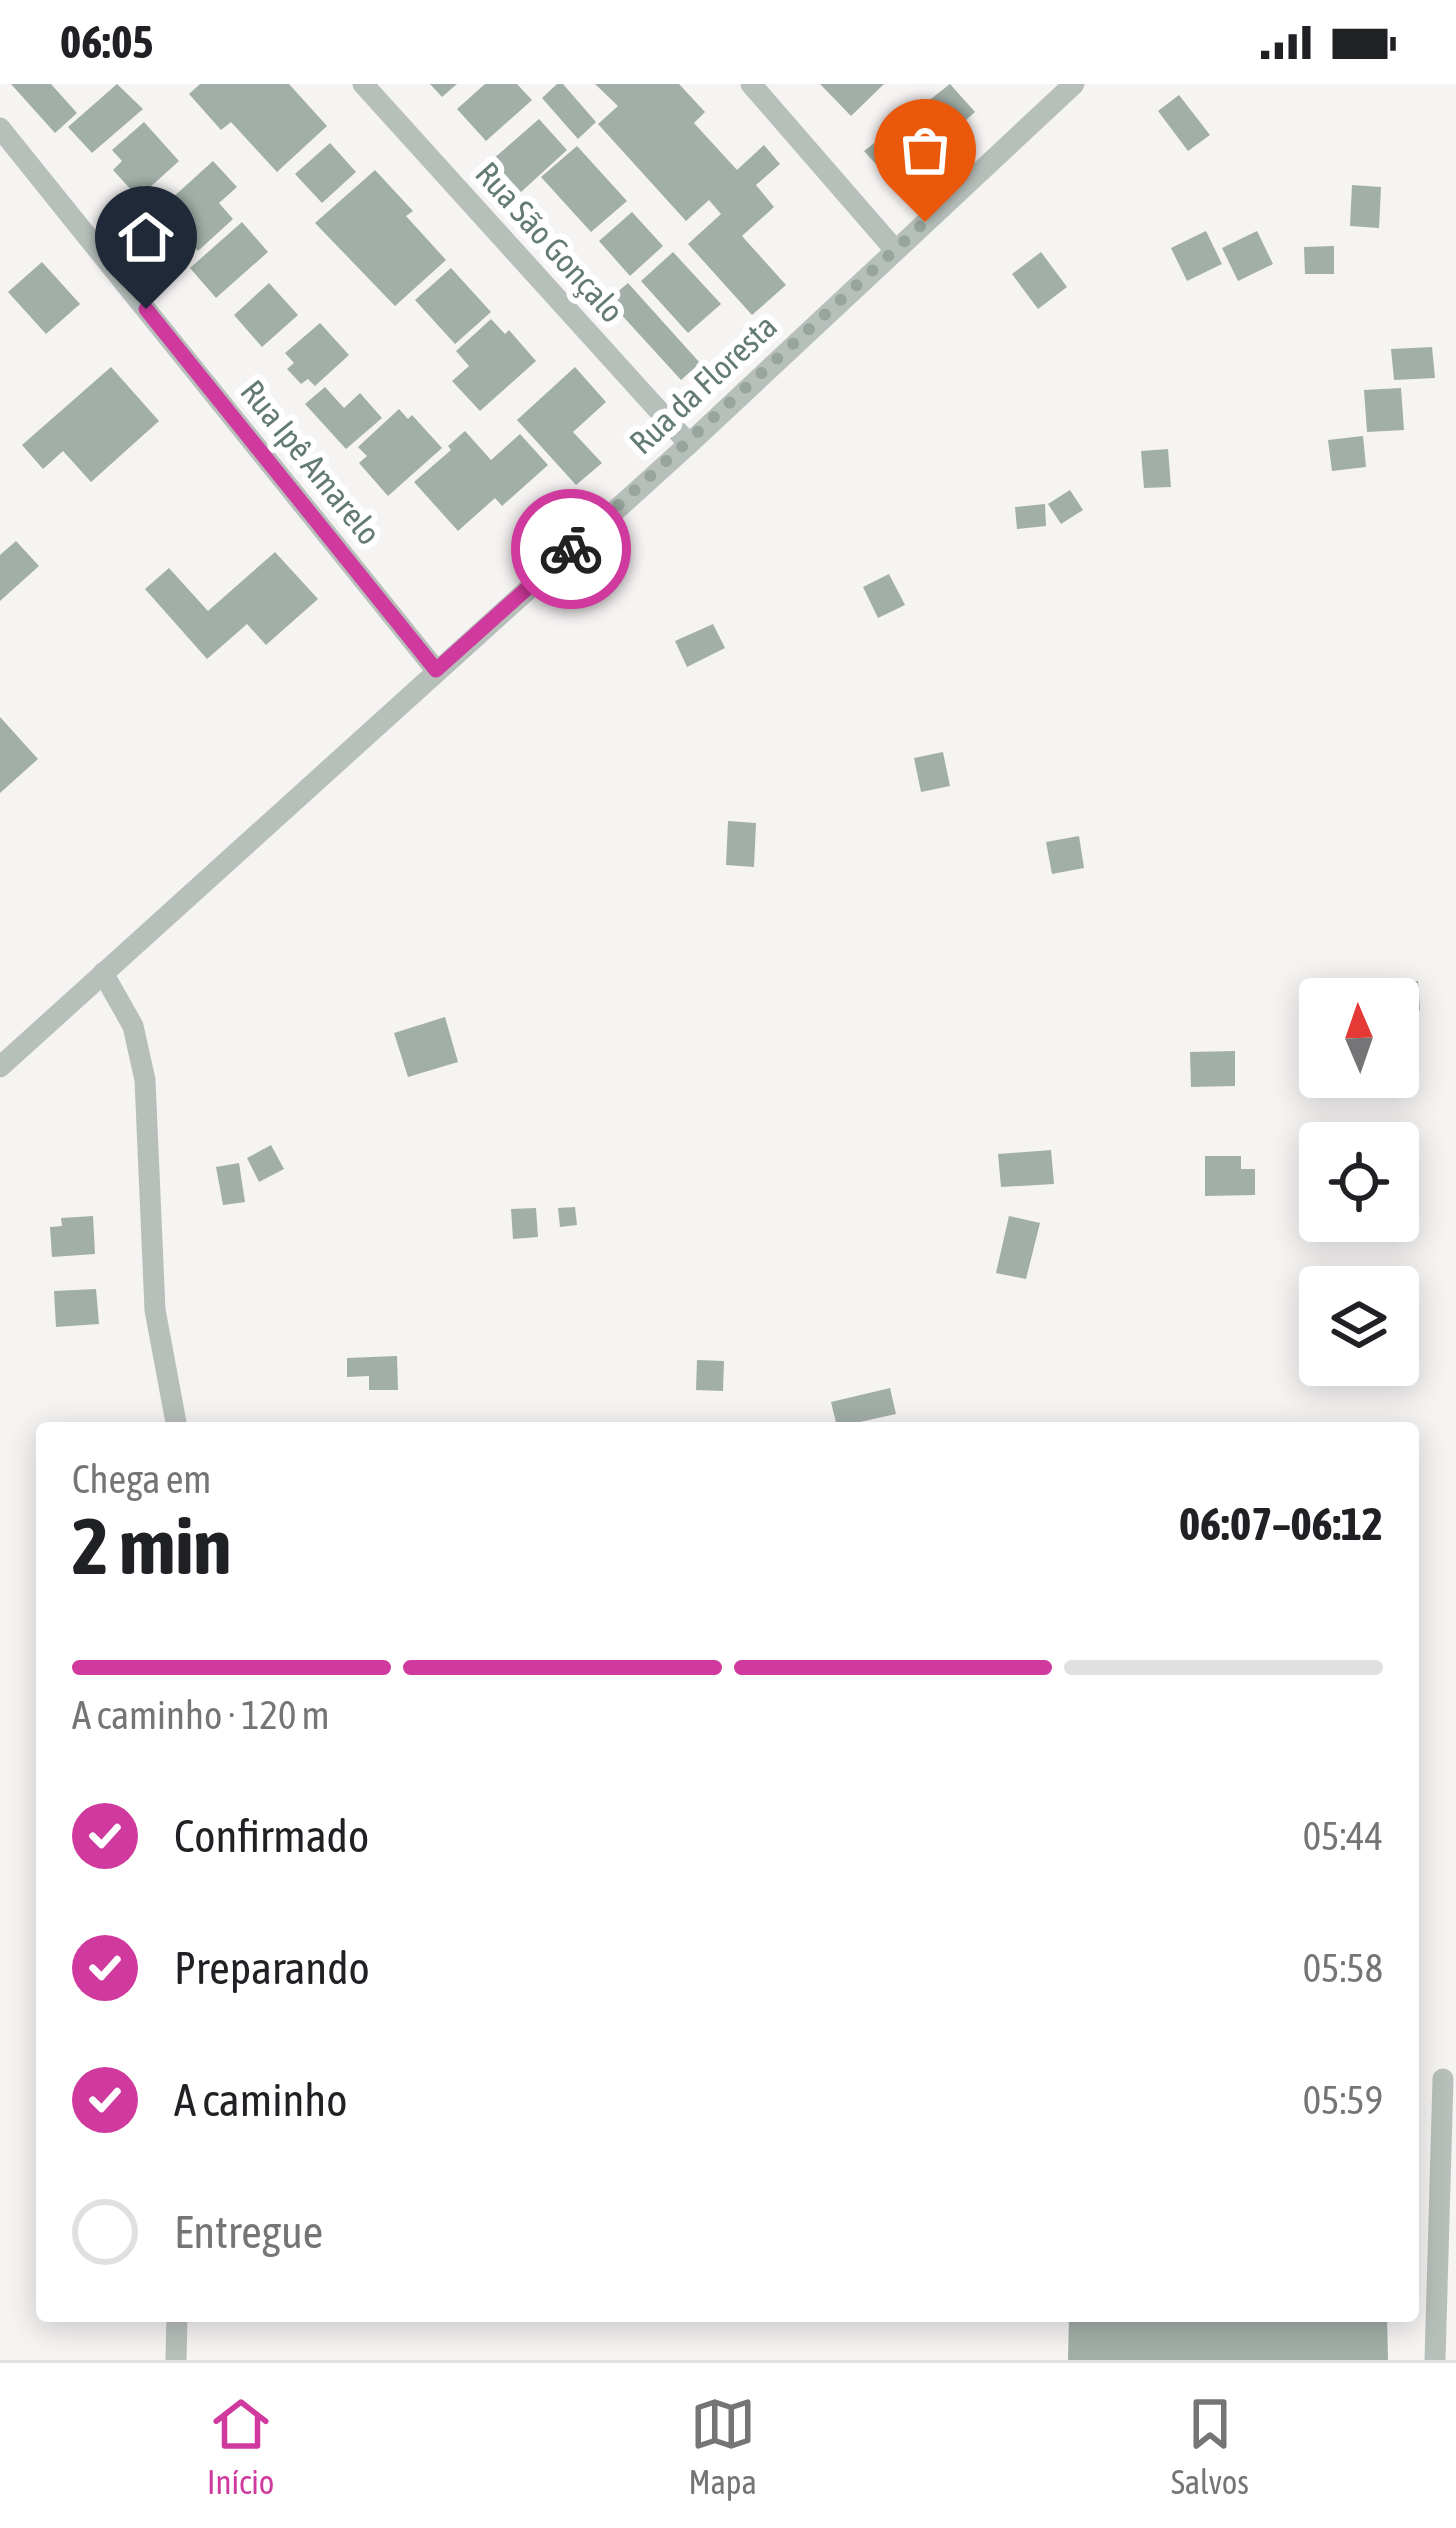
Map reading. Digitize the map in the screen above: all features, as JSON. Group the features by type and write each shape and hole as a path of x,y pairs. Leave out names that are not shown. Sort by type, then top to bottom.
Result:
{"street":[{"name":"Rua São Gonçalo","path":"363,84 689,444"},
{"path":"751,84 896,250"},
{"name":"Rua da Floresta","path":"0,1067 689,444 1075,84"},
{"name":"Rua Ipê Amarelo","path":"0,128 436,670"},
{"path":"104,973 133,1026 145,1080 155,1310 176,1422"},
{"path":"1435,2360 1443,2079"},
{"path":"176,2360 177,2322"}],"building":[{"path":"11,84 51,84 77,113 55,133"},
{"path":"117,84 143,109 92,153 68,127"},
{"path":"200,84 289,84 327,126 277,172 231,122 221,130 189,94"},
{"path":"430,84 457,84 442,97"},
{"path":"485,84 517,84 532,100 486,141 457,109"},
{"path":"563,84 596,122 578,139 542,98"},
{"path":"595,84 679,84 705,112 694,123 737,170 764,145 780,164 756,185 774,207 742,236 786,285 752,315 688,244 721,214 709,200 686,221 598,124 618,106"},
{"path":"820,84 884,84 851,116"},
{"path":"950,84 975,112 894,184 864,151"},
{"path":"1179,95 1210,135 1188,151 1158,111"},
{"path":"539,119 567,150 521,192 492,160"},
{"path":"144,122 179,161 148,189 144,185 134,193 113,170 122,161 112,150"},
{"path":"330,143 356,172 322,203 295,174"},
{"path":"577,146 627,201 591,232 541,177"},
{"path":"213,161 237,187 219,203 233,219 198,251 160,209"},
{"path":"375,170 413,211 406,216 446,260 395,306 315,223"},
{"path":"1352,185 1381,187 1379,228 1350,226"},
{"path":"632,212 663,246 630,276 599,241"},
{"path":"242,222 268,252 216,298 190,268"},
{"path":"1206,231 1222,264 1187,281 1171,248"},
{"path":"1257,231 1273,264 1238,281 1222,248"},
{"path":"1334,246 1334,274 1305,274 1304,247"},
{"path":"673,252 721,304 688,333 641,281"},
{"path":"1041,252 1067,287 1038,309 1012,274"},
{"path":"42,262 80,304 46,334 8,292"},
{"path":"451,268 491,312 455,344 415,300"},
{"path":"269,283 298,315 262,347 234,315"},
{"path":"628,283 700,363 681,380 608,300"},
{"path":"491,319 505,334 509,330 536,361 480,411 452,381 469,366 456,351"},
{"path":"320,323 349,355 315,386 308,379 301,384 287,369 294,363 285,353"},
{"path":"1432,347 1435,378 1394,380 1391,349"},
{"path":"111,367 159,421 91,482 63,451 43,469 22,445"},
{"path":"575,367 606,402 573,432 602,463 576,485 517,420"},
{"path":"325,387 344,408 360,393 382,418 346,449 305,404"},
{"path":"1401,388 1404,430 1367,432 1364,390"},
{"path":"399,409 408,419 412,415 442,448 388,496 359,463 367,456 358,447"},
{"path":"465,431 491,460 520,434 548,465 502,506 495,498 458,531 414,482"},
{"path":"1363,436 1366,467 1332,471 1328,440"},
{"path":"1168,449 1171,487 1144,488 1141,451"},
{"path":"1070,490 1083,510 1061,524 1048,504"},
{"path":"1045,504 1046,526 1017,529 1015,507"},
{"path":"16,541 39,566 0,601 0,555"},
{"path":"275,552 318,599 266,645 247,624 207,659 145,589 169,568 208,611"},
{"path":"889,574 905,605 878,618 863,587"},
{"path":"713,624 725,648 687,667 675,641"},
{"path":"0,717 38,759 0,793"},
{"path":"943,752 950,786 921,792 914,758"},
{"path":"728,821 756,823 754,867 726,865"},
{"path":"1079,836 1084,868 1052,874 1046,842"},
{"path":"445,1017 458,1062 408,1077 394,1033"},
{"path":"1235,1051 1235,1086 1191,1087 1190,1052"},
{"path":"271,1145 284,1169 259,1182 247,1158"},
{"path":"1051,1150 1054,1184 1001,1187 998,1154"},
{"path":"1205,1156 1241,1156 1241,1169 1255,1169 1255,1195 1205,1196"},
{"path":"239,1163 245,1202 223,1205 216,1167"},
{"path":"575,1207 577,1225 560,1227 558,1208"},
{"path":"536,1208 538,1237 513,1239 511,1209"},
{"path":"93,1216 95,1254 52,1257 50,1227 62,1226 61,1218"},
{"path":"1009,1216 1040,1223 1026,1279 996,1273"},
{"path":"96,1289 99,1324 56,1327 54,1291"},
{"path":"397,1356 398,1390 369,1390 369,1376 347,1377 347,1358"},
{"path":"697,1360 724,1361 723,1391 696,1390"},
{"path":"890,1388 896,1414 836,1422 831,1402"},
{"path":"1069,2322 1387,2322 1388,2360 1068,2360"}],"way so far":[{"path":"571,549 925,222"}],"route":[{"path":"146,309 436,670 571,549"}]}
